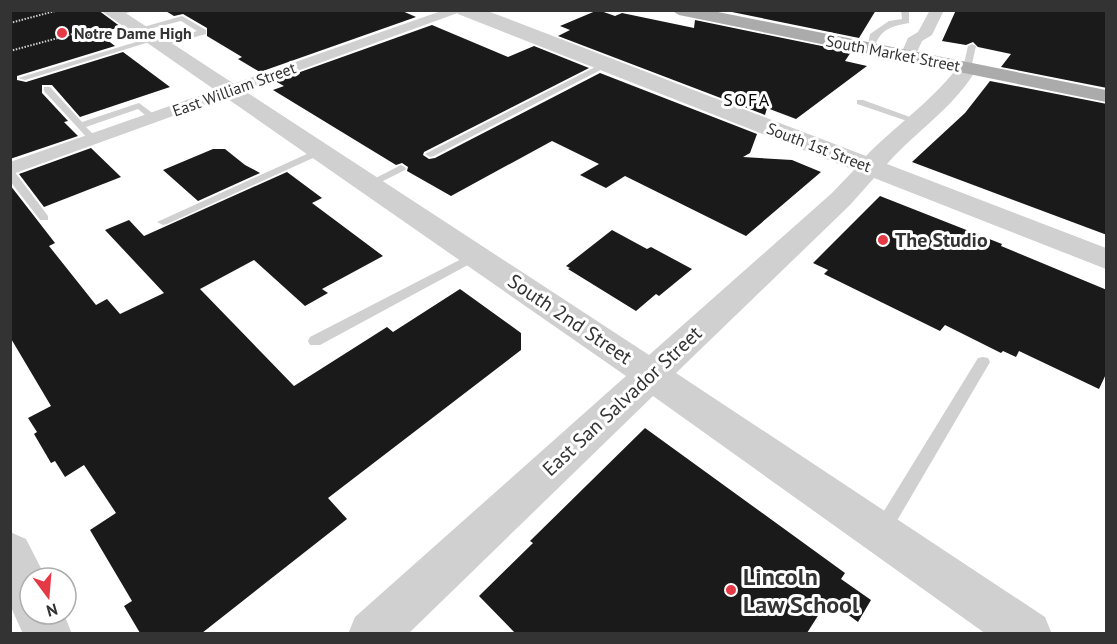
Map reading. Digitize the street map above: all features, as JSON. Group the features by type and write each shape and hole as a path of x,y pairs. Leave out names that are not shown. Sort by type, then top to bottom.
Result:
{"main road":[{"name":"South Market Street","path":"679,10 712,13 1107,96"}],"street":[{"name":"East William Street","path":"10,171 459,10"},
{"name":"South 1st Street","path":"464,10 1107,259"},
{"path":"908,56 916,38 924,35 937,10"},
{"name":"South 2nd Street","path":"128,26 369,184 1028,633"},
{"name":"East San Salvador Street","path":"372,633 841,199 916,121 958,82 967,68"},
{"path":"10,554 18,570"}],"lane":[{"path":"870,48 873,36 892,23 906,21 905,10"},
{"path":"22,78 128,26 182,18 203,32 128,26"},
{"path":"967,68 972,46"},
{"path":"430,153 608,64"},
{"path":"47,88 93,140"},
{"path":"860,102 916,121"},
{"path":"80,126 139,106 154,118"},
{"path":"163,222 320,151"},
{"path":"369,184 401,168"},
{"path":"10,171 44,218"},
{"path":"315,341 475,256"},
{"path":"881,531 983,363"}],"path":[{"path":"10,23 59,10"},
{"path":"10,51 128,26"}],"building":[{"path":"10,10 98,10 121,27 98,33 115,46 17,76 17,80 26,82 123,52 170,87 80,117 52,85 42,85 42,93 68,121 64,122 78,136 10,159"},
{"path":"164,10 400,10 416,17 260,72 238,59 242,57 207,36 207,28 183,14 174,16"},
{"path":"598,10 615,16 622,13 694,28 695,20 851,52 845,61 867,66 796,119 767,108 765,115 558,36 570,30 560,26"},
{"path":"722,10 876,10 859,38"},
{"path":"956,10 1107,10 1107,88 1001,67 1011,54 978,47 973,42 966,45 942,41"},
{"path":"432,25 508,57 534,46 589,68 424,152 423,155 429,159 435,158 600,73 757,134 750,153 743,157 792,160 821,172 746,236 625,176 606,188 580,175 599,164 552,141 451,196 407,171 408,167 402,163 396,165 273,90 284,86 275,81"},
{"path":"990,81 1107,104 1107,235 912,162 965,113"},
{"path":"91,148 121,177 44,207 19,174"},
{"path":"213,149 225,149 245,165 260,173 198,201 163,170"},
{"path":"287,172 322,198 312,203 383,256 322,289 328,293 305,306 254,260 200,289 294,386 387,327 393,332 460,289 521,333 521,350 328,498 347,519 202,633 140,633 124,606 132,601 90,530 116,513 84,465 65,477 55,461 51,463 34,434 37,432 28,418 51,406 10,337 10,185 55,243 49,246 96,305 107,299 120,314 164,293 105,230 129,220 144,236"},
{"path":"880,196 1002,244 1001,246 1107,290 1107,372 1099,389 1019,351 1016,357 1003,351 1001,353 945,325 940,331 824,274 828,270 813,263"},
{"path":"612,230 647,249 651,247 692,269 659,296 656,294 636,311 566,266"},
{"path":"645,428 845,573 841,579 871,600 858,622 828,600 807,633 515,633 479,596 533,543 530,541"}],"place":[{"name":"Notre Dame High","path":"62,33"},
{"name":"The Studio","path":"883,240"},
{"name":"Lincoln Law School","path":"731,590"}],"district":[{"name":"SOFA","path":"747,99"}]}
